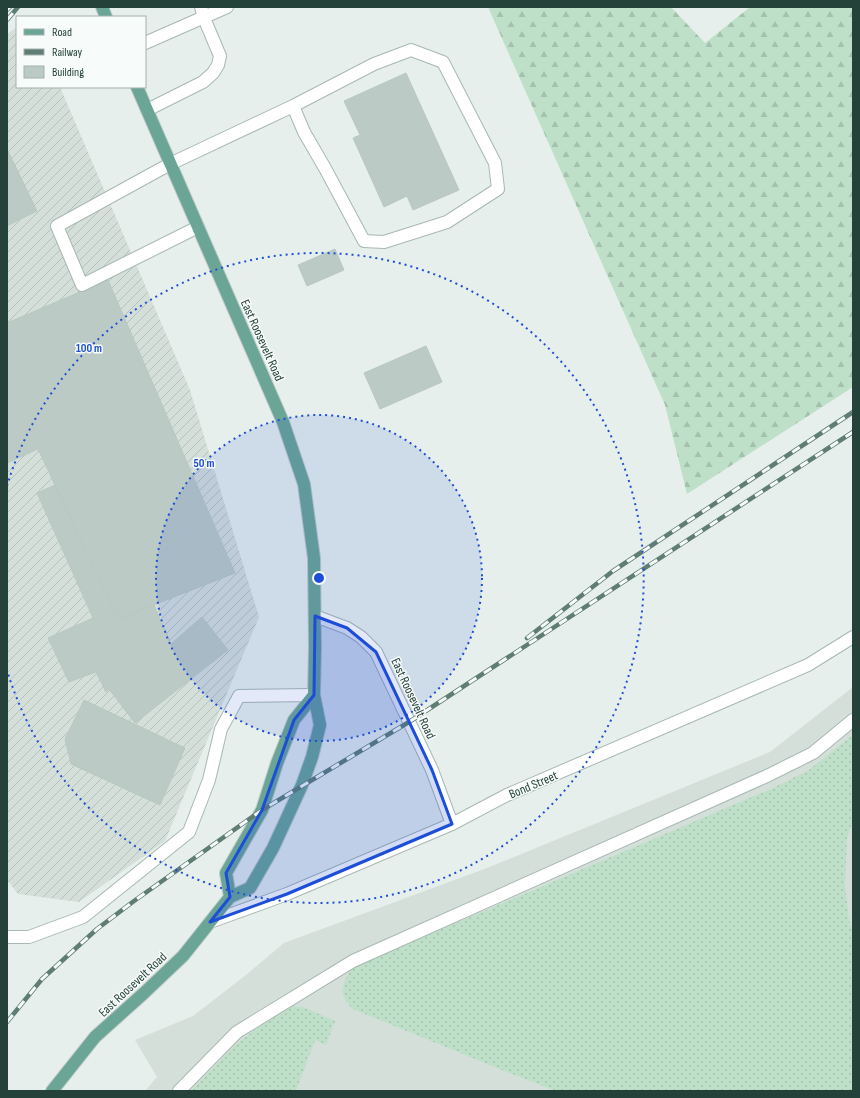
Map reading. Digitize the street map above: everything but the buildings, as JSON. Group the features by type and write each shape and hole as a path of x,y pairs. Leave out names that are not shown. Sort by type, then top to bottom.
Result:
{"main road":[{"name":"East Roosevelt Road","path":"52,1091 95,1037 183,956 230,897 250,888 273,848 302,785 312,757 320,725 314,694 314,558 304,484 283,422 137,88"},
{"path":"230,897 226,873 262,810 277,763 294,720 314,694"}],"street":[{"path":"146,42 203,12 227,7"},
{"path":"147,110 202,82 213,73 218,65 220,56 203,12"},
{"path":"198,227 82,285 57,226 170,164 293,106 374,64 410,50 443,62 496,163 498,189 447,222 384,242 364,241 304,132 293,106"},
{"name":"East Roosevelt Road","path":"315,616 348,628 361,637 376,652 432,770 452,824"},
{"name":"Bond Street","path":"210,922 287,894 452,824 507,795 808,665 853,637"},
{"path":"7,937 29,937 83,917 189,832 209,780 221,729 239,696 314,694"},
{"path":"179,1091 237,1032 353,961 769,775 813,753 853,720"}],"highlighted area":[{"path":"315,616 347,628 376,652 432,770 452,824 287,894 210,922 230,897 226,873 262,810 294,720 314,695"}],"shaded area":[{"path":"16,28 16,88 60,88 190,390 259,617 165,841 79,902 18,894 7,880 7,34"},
{"path":"853,687 853,1091 145,1091 157,1077 135,1040 193,1016 284,943 487,868 770,752"}],"green space":[{"path":"488,7 671,7 705,43 750,7 853,7 853,387 687,494 665,405"},
{"path":"853,735 853,820 847,839 845,885 849,919 853,933 853,1091 556,1091 353,1009 348,1004 343,993 343,988 346,978 353,967 773,788 809,770"},
{"path":"285,1006 303,1007 335,1021 326,1045 315,1040 296,1091 191,1091 234,1046"}],"railway":[{"path":"7,10 10,7"},
{"path":"7,20 18,7"},
{"path":"527,638 613,571 853,412"},
{"path":"7,1022 42,979 97,929 262,810 409,722 853,432"}]}
